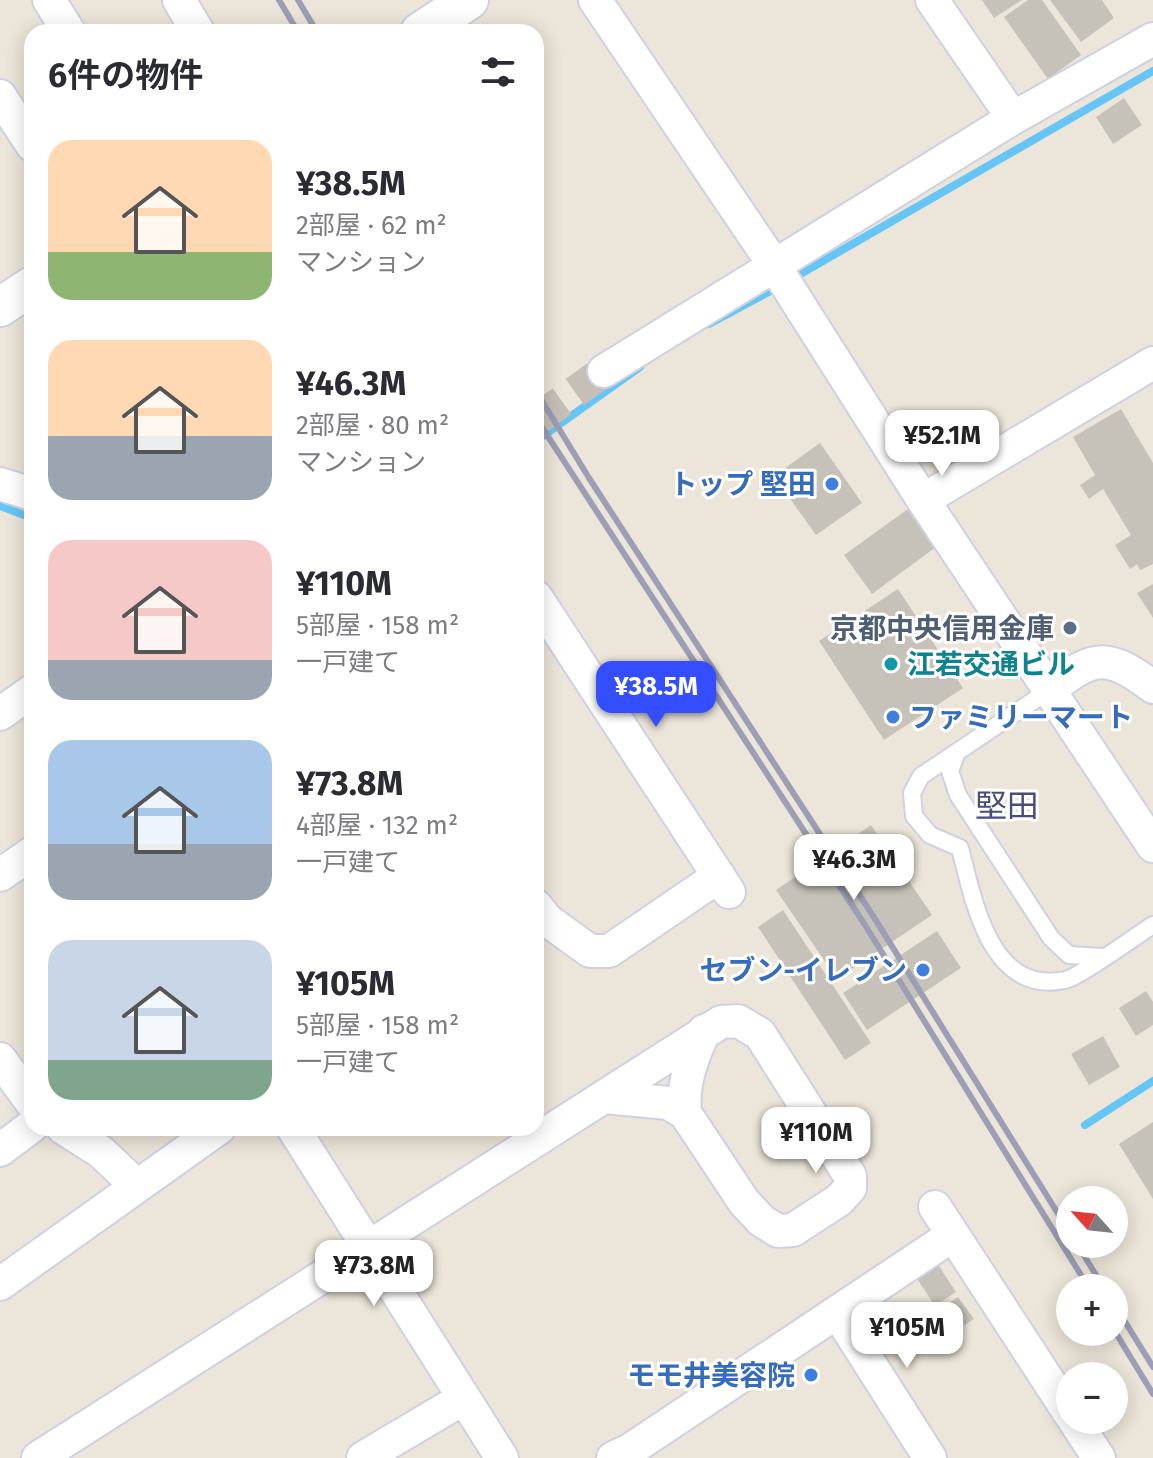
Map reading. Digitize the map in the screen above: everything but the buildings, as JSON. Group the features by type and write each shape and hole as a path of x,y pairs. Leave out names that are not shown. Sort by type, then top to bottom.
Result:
{"street":[{"path":"49,0 64,24"},
{"path":"179,0 193,24"},
{"path":"432,24 469,0"},
{"path":"595,0 781,277 923,500 1153,846"},
{"path":"932,0 1013,118"},
{"path":"604,371 781,277 1013,118 1153,39"},
{"path":"0,96 24,133"},
{"path":"0,307 24,291"},
{"path":"923,500 1153,363"},
{"path":"0,484 24,492"},
{"path":"544,609 724,884 609,951 590,951 544,916"},
{"path":"1048,691 1079,667 1108,660 1129,668 1153,687"},
{"path":"0,714 24,697"},
{"path":"544,1135 704,1031 721,1022 738,1021 760,1034 850,1176 850,1188 839,1200 793,1230 778,1231 762,1221 744,1202 685,1113 668,1103 604,1097"},
{"path":"685,1113 683,1096 689,1066 704,1031"},
{"path":"0,1059 24,1092"},
{"path":"0,1150 24,1132"},
{"path":"76,1136 101,1152 137,1186"},
{"path":"0,1284 201,1136"},
{"path":"298,1136 502,1458"},
{"path":"38,1458 543,1136"},
{"path":"935,1207 1056,1393"},
{"path":"613,1458 630,1450 953,1235"},
{"path":"837,1312 930,1458"},
{"path":"363,1458 464,1398"},
{"path":"1083,1434 1099,1458"}],"lane":[{"path":"960,848 930,835 914,816 912,793 921,776 1048,691"},
{"path":"957,752 950,771 958,795 1051,938 1069,955 1102,957"},
{"path":"960,848 982,832"},
{"path":"960,848 977,914 992,945 1012,970 1036,981 1068,980 1153,925"}],"waterway":[{"path":"790,280 1153,71"},
{"path":"709,324 778,287"},
{"path":"544,435 640,367"},
{"path":"0,506 24,515"},
{"path":"1085,1125 1153,1081"}],"tunnel":[{"path":"544,414 604,371"}],"railway":[{"path":"279,0 293,24"},
{"path":"298,0 312,24"},
{"path":"544,404 875,919 1056,1210"},
{"path":"544,430 865,925 1080,1274"},
{"path":"1086,1258 1095,1274"},
{"path":"1128,1327 1153,1367"},
{"path":"1124,1346 1153,1394"}],"place":[{"name":"トップ 堅田","path":"832,484"},
{"name":"京都中央信用金庫","path":"1070,628"},
{"name":"江若交通ビル","path":"891,664"},
{"name":"ファミリーマート","path":"893,717"},
{"name":"セブン-イレブン","path":"923,970"},
{"name":"モモ井美容院","path":"811,1375"}],"district":[{"name":"堅田","path":"1007,806"}]}
